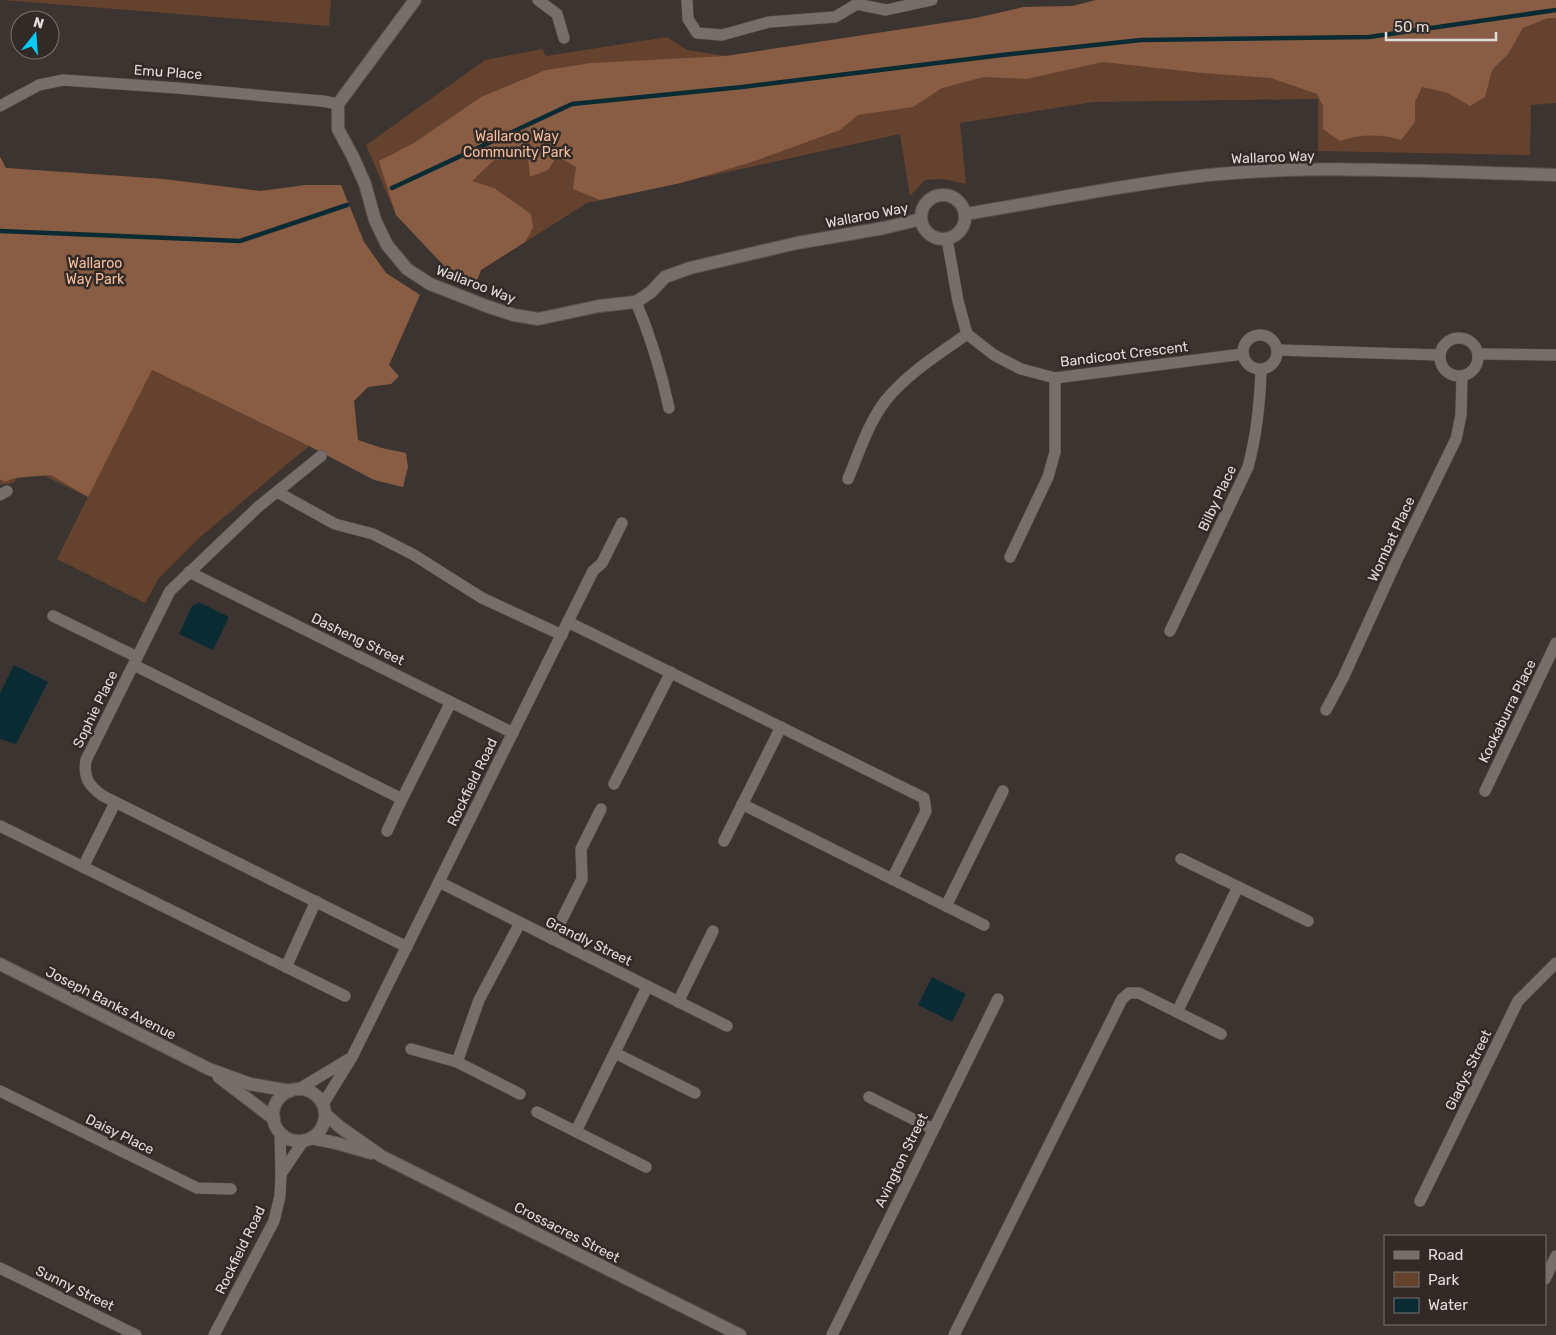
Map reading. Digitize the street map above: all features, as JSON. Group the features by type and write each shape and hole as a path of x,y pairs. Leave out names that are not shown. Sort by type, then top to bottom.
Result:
{"street":[{"path":"338,104 415,0"},
{"path":"538,0 557,14 564,38"},
{"path":"687,0 688,19 697,33 722,35 769,22 835,17 856,2 886,10 932,0"},
{"name":"Emu Place","path":"0,106 39,85 63,80 178,88 338,104"},
{"name":"Wallaroo Way","path":"338,104 338,129 365,184 375,220 387,245 407,269 430,284 514,315 538,319 599,306 636,302 651,292 666,277 690,268 797,243 884,228 921,219"},
{"name":"Wallaroo Way","path":"965,214 1209,175 1329,170 1556,175"},
{"path":"945,195 958,201 965,214 963,227 953,237 947,239 933,237 927,232 921,219 925,205 937,196 945,195"},
{"path":"848,479 865,437 886,401 909,376 967,334 958,301 947,239"},
{"path":"636,302 649,332 661,371 669,408"},
{"name":"Bandicoot Crescent","path":"967,334 994,355 1021,369 1055,378 1243,354"},
{"path":"1261,335 1272,339 1278,350 1278,356 1272,366 1261,370 1251,367 1244,359 1243,354 1246,343 1250,338 1261,335"},
{"path":"1457,337 1470,340 1475,345 1478,354 1477,364 1474,370 1468,374 1456,376 1446,371 1440,361 1440,355 1445,343 1457,337"},
{"path":"1278,350 1440,355"},
{"path":"1478,354 1556,355"},
{"name":"Bilby Place","path":"1170,631 1248,467 1259,415 1261,370"},
{"name":"Wombat Place","path":"1326,710 1456,439 1461,415 1462,376"},
{"path":"1010,557 1048,477 1055,452 1055,378"},
{"name":"Sophie Place","path":"321,456 258,507 170,591 86,760 85,769 91,787 115,803 407,947"},
{"path":"277,492 335,524 373,534 414,555 482,598 562,635"},
{"name":"Rockfield Road","path":"324,1109 407,947 593,571 602,563 622,523"},
{"name":"Dasheng Street","path":"189,572 513,733"},
{"path":"53,616 402,799"},
{"path":"568,622 924,798 926,811 892,879"},
{"name":"Kookaburra Place","path":"1484,791 1556,643"},
{"path":"614,784 670,672"},
{"path":"387,831 451,702"},
{"path":"724,841 781,727"},
{"path":"946,906 1003,791"},
{"path":"83,867 115,803"},
{"path":"742,804 984,925"},
{"path":"552,939 582,879 582,849 601,808"},
{"path":"0,826 346,996"},
{"path":"1181,859 1308,921"},
{"name":"Grandly Street","path":"439,882 727,1026"},
{"path":"1177,1012 1238,887"},
{"path":"286,967 316,901"},
{"path":"457,1062 479,1000 520,923"},
{"path":"678,1002 714,931"},
{"name":"Gladys Street","path":"1420,1200 1518,1002 1556,963"},
{"name":"Joseph Banks Avenue","path":"0,964 209,1069 250,1084 294,1090"},
{"path":"576,1131 648,986"},
{"path":"954,1335 1122,999 1129,993 1139,993 1220,1034"},
{"name":"Avington Street","path":"832,1335 998,999"},
{"path":"411,1049 457,1062 520,1094"},
{"path":"615,1053 695,1093"},
{"path":"307,1139 295,1140 280,1132 274,1119 276,1103 282,1096 352,1057"},
{"name":"Joseph Banks Avenue","path":"209,1069 274,1119"},
{"path":"281,1174 307,1139 322,1127 324,1109 313,1093 294,1090"},
{"name":"Daisy Place","path":"0,1091 197,1188 231,1189"},
{"path":"869,1097 933,1129"},
{"name":"Crossacres Street","path":"324,1109 340,1127 381,1156 740,1335"},
{"path":"537,1112 646,1167"},
{"name":"Rockfield Road","path":"214,1335 274,1221 280,1196 280,1132"},
{"name":"Crossacres Street","path":"307,1139 336,1143 381,1156"},
{"path":"1546,1277 1556,1256"},
{"name":"Sunny Street","path":"0,1268 136,1335"}],"green space":[{"path":"3,0 331,0 329,26"},
{"name":"Wallaroo Way Community Park","path":"1096,0 1556,0 1556,103 1531,105 1530,155 1318,151 1318,99 1093,102 960,123 966,184 943,179 925,180 910,196 900,134 587,203 481,270 476,283 448,270 396,215 366,145 485,60 542,49 546,56 667,37 687,50 726,56 976,18 1024,7 1073,6"},
{"name":"Wallaroo Way Community Park","path":"1096,0 1556,0 1556,18 1548,18 1523,28 1508,54 1492,70 1485,97 1470,106 1448,93 1422,87 1415,102 1415,122 1401,140 1371,136 1340,141 1323,129 1323,106 1317,94 1271,78 1202,73 1103,62 1026,79 984,77 942,88 913,107 858,115 840,130 752,162 681,183 600,200 573,189 576,167 557,156 548,170 530,177 528,157 494,160 472,181 494,188 531,214 533,228 525,242 481,270 476,283 448,270 396,215 379,161 414,143 481,97 546,70 591,63 726,56 976,18 1024,7 1073,6"},
{"name":"Wallaroo Way Park","path":"0,157 6,168 163,179 261,191 306,185 341,185 364,242 386,273 420,295 152,370 309,446 198,539 159,578 145,603 57,559 88,497 24,466 14,483 0,485"},
{"name":"Wallaroo Way Park","path":"0,157 6,168 163,179 261,191 306,185 341,185 364,242 386,273 420,295 389,365 399,376 391,384 368,387 354,401 358,440 406,453 408,467 403,487 374,480 309,446 152,370 88,497 51,475 14,478 5,482 0,479"}],"water":[{"path":"199,602 229,617 213,650 179,634 192,606"},
{"path":"14,665 48,682 16,744 0,739 0,693"},
{"path":"932,977 966,994 952,1022 918,1005"}],"waterway":[{"path":"392,188 572,104 742,87 1141,40 1369,37 1556,10"},
{"path":"0,231 240,241 347,205"}]}
